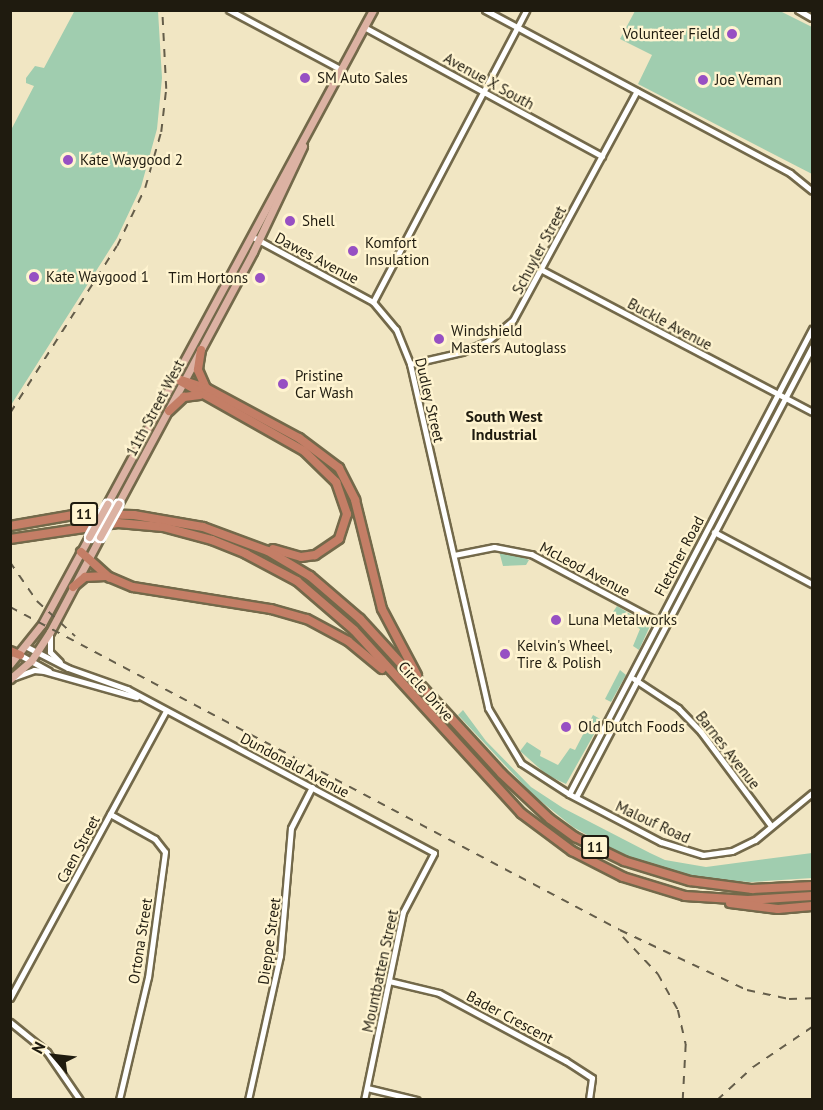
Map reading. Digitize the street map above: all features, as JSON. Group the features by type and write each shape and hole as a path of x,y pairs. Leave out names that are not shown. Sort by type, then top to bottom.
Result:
{"highway":[{"path":"201,350 198,370 203,392"},
{"path":"175,378 203,392 315,459 331,474 345,500 344,530 333,545 315,555 301,557 236,538"},
{"path":"170,411 184,397 203,392 305,441 339,468 355,500 382,609 430,695"},
{"name":"Circle Drive","path":"10,526 79,514 134,515 203,527 268,551 322,585 374,632 430,695 530,801 550,819 594,846 655,872 726,888 813,886"},
{"name":"Circle Drive","path":"10,539 118,523 163,527 212,540 297,581 354,630 397,680 521,813 548,834 600,867 686,896 748,900 813,896"},
{"path":"81,552 87,560 109,577 143,590 289,613 348,641 397,680"},
{"path":"74,587 85,577 109,577"},
{"path":"10,651 20,655"},
{"path":"686,896 755,907 813,906"}],"main road":[{"name":"11th Street West","path":"10,664 27,647 81,552 373,10"},
{"name":"11th Street West","path":"11,679 31,660 50,632 259,241 306,138"}],"street":[{"path":"229,10 342,70"},
{"path":"485,10 790,173 813,191"},
{"path":"372,302 526,10"},
{"path":"798,10 813,18"},
{"name":"Avenue X South","path":"364,27 602,156"},
{"name":"Schuyler Street","path":"410,364 462,352 488,341 513,320 637,91"},
{"name":"Dawes Avenue","path":"251,236 372,302"},
{"name":"Buckle Avenue","path":"542,270 786,398"},
{"name":"Dudley Street","path":"372,302 396,329 410,364 484,695 495,725 521,763 576,797"},
{"name":"Fletcher Road","path":"569,794 813,329"},
{"name":"Fletcher Road","path":"576,797 813,347"},
{"path":"786,398 813,412"},
{"path":"707,529 813,584"},
{"name":"McLeod Avenue","path":"454,555 494,547 531,554 665,625"},
{"path":"50,632 50,652 68,668"},
{"name":"Dundonald Avenue","path":"27,647 68,668 128,689 143,700"},
{"name":"Dundonald Avenue","path":"20,655 53,673"},
{"name":"Dundonald Avenue","path":"11,679 34,670 53,673 143,700 434,853"},
{"name":"Barnes Avenue","path":"630,677 678,708 701,732 771,826"},
{"name":"Caen Street","path":"10,998 166,711"},
{"name":"Dieppe Street","path":"248,1100 280,956 291,828 312,787"},
{"name":"Malouf Road","path":"576,797 669,845 703,855 742,847 813,793"},
{"name":"Ortona Street","path":"110,814 155,838 165,852 148,977 119,1100"},
{"name":"Mountbatten Street","path":"364,1100 403,912 434,853"},
{"name":"Bader Crescent","path":"389,981 439,993 581,1070 595,1083 589,1100"},
{"path":"10,1022 47,1052 78,1100"},
{"path":"366,1088 417,1100"}],"green space":[{"path":"75,10 158,11 162,78 157,129 141,187 117,238 11,405 11,130 34,86 26,83 26,78 35,66 44,68"},
{"path":"635,11 780,11 812,27 812,174 638,84 652,55 620,39"},
{"path":"499,551 510,552 529,560 526,565 503,566"},
{"path":"617,606 650,626 639,650 633,646 640,629 613,612"},
{"path":"620,670 626,675 611,702 605,699"},
{"path":"463,710 486,741 531,787 563,808 650,853 665,860 706,867 812,853 812,878 751,882 705,879 663,869 615,851 573,827 533,795 458,715"},
{"path":"593,715 602,720 566,784 547,775 520,751 527,742 541,751 540,756 558,765 570,748 575,750"}],"railway":[{"path":"10,413 117,246 145,188 161,132 166,89 162,10"},
{"path":"10,562 37,601 75,636"},
{"path":"10,607 620,930 747,990 789,999 812,998"},
{"path":"623,937 658,974 678,1010 686,1044 683,1100"},
{"path":"717,1100 753,1067 812,1027"}],"place":[{"name":"Volunteer Field","path":"732,34"},
{"name":"SM Auto Sales","path":"305,78"},
{"name":"Joe Veman","path":"703,80"},
{"name":"Kate Waygood 2","path":"68,160"},
{"name":"Shell","path":"290,221"},
{"name":"Komfort Insulation","path":"353,251"},
{"name":"Kate Waygood 1","path":"34,277"},
{"name":"Tim Hortons","path":"260,278"},
{"name":"Windshield Masters Autoglass","path":"439,339"},
{"name":"Pristine Car Wash","path":"283,384"},
{"name":"Luna Metalworks","path":"556,620"},
{"name":"Kelvin's Wheel, Tire & Polish","path":"505,654"},
{"name":"Old Dutch Foods","path":"566,727"}],"district":[{"name":"South West Industrial","path":"504,425"}]}
